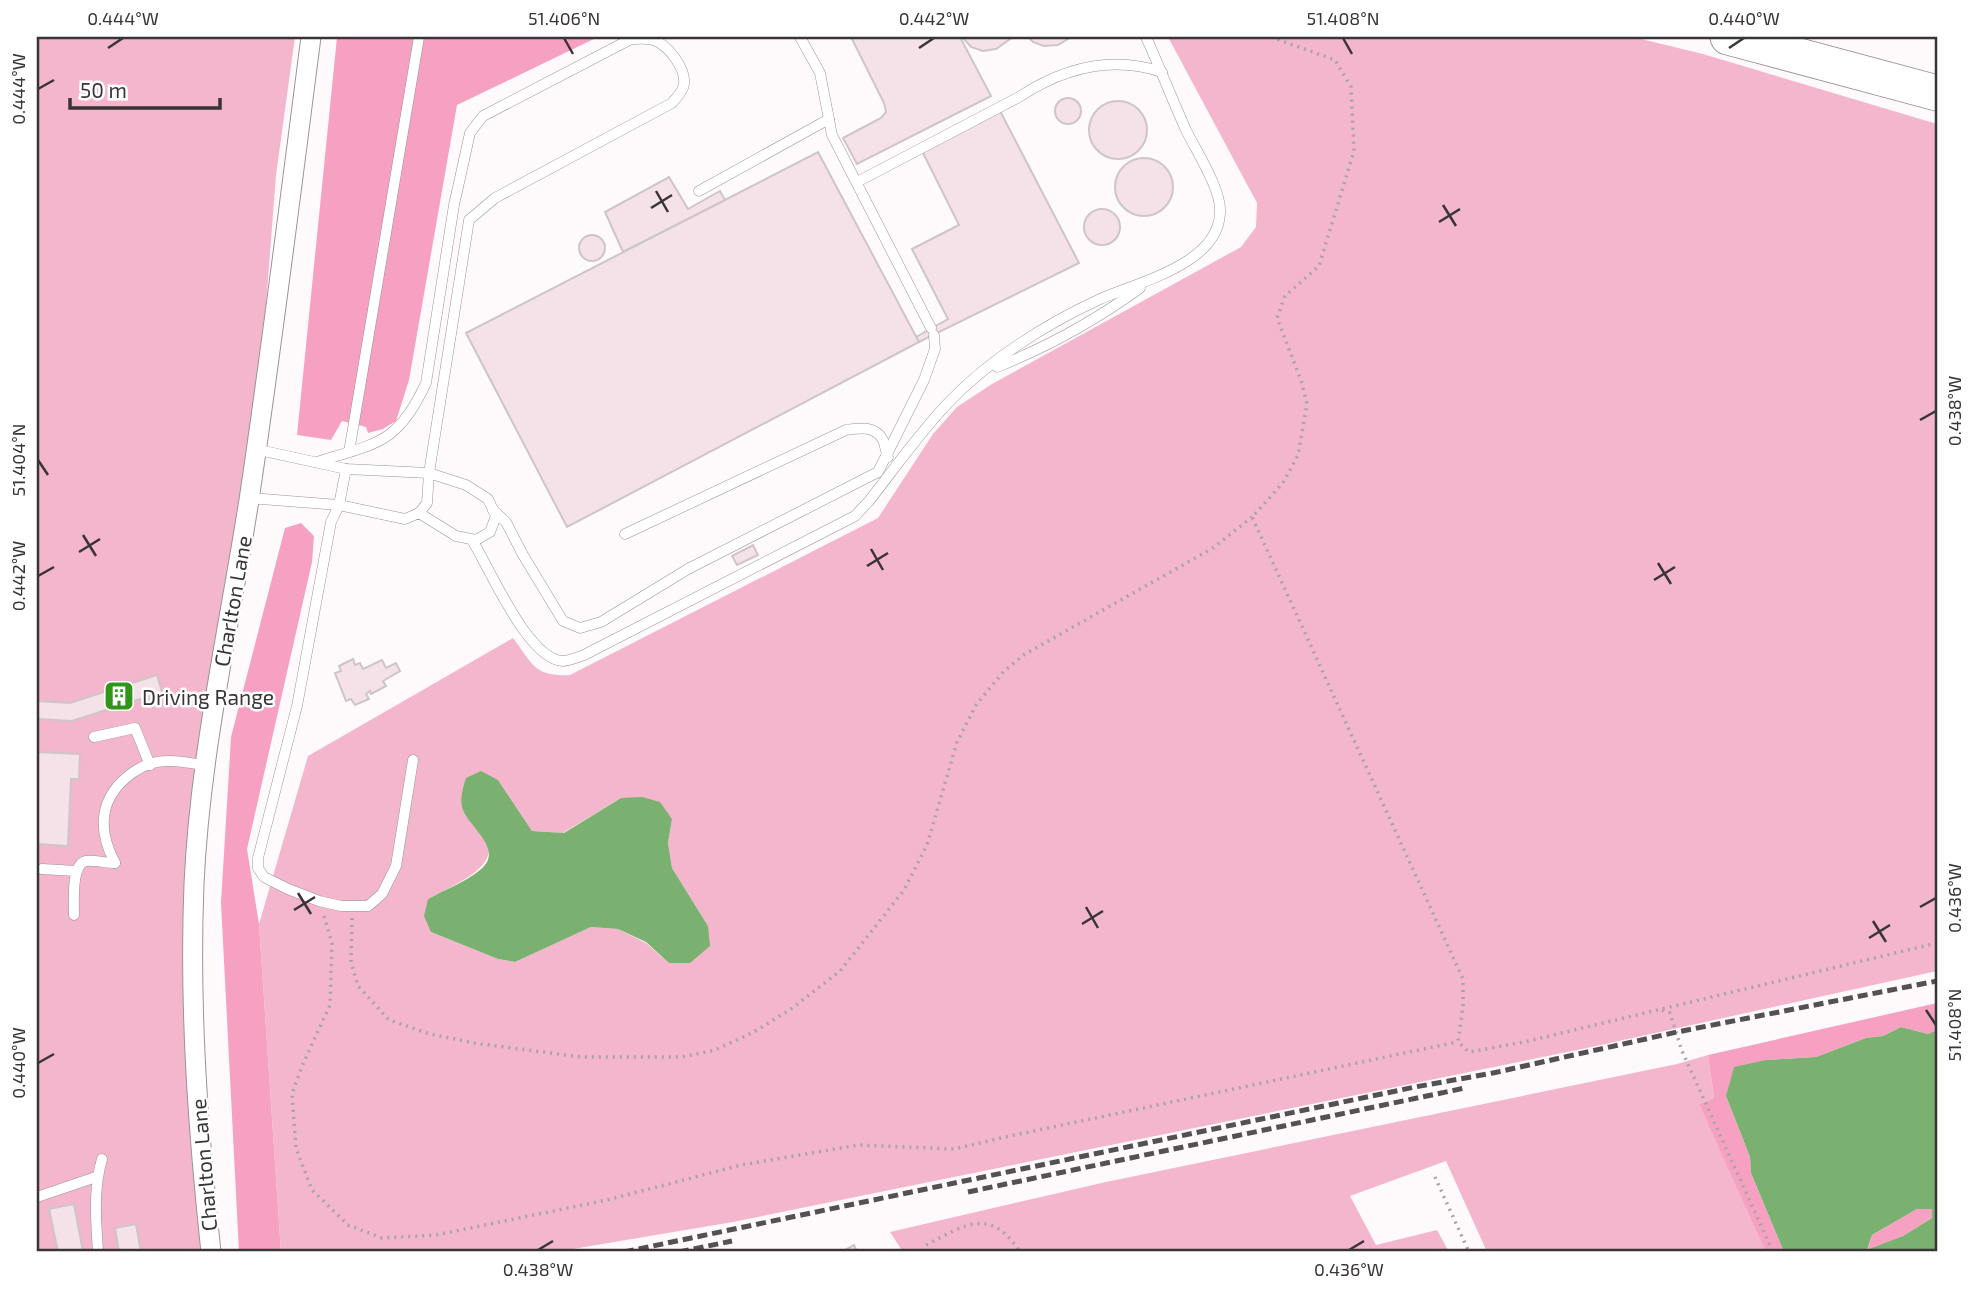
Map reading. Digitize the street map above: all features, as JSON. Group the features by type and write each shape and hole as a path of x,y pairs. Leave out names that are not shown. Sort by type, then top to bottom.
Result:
{"highway":[{"path":"1728,37 1937,93"}],"street":[{"name":"Charlton Lane","path":"211,1249 198,1127 192,1006 194,884 205,765 249,498 311,37"}],"lane":[{"path":"349,452 419,37"},
{"path":"493,510 506,522 563,621 580,628 601,622 688,569 877,472 924,380 934,349 933,331 832,135 820,73 800,37"},
{"path":"472,540 527,638 543,654 563,661 584,655 855,516 950,401 984,372 1024,341 1046,328 1098,300 1178,266 1208,245 1219,227 1221,209 1212,180 1187,131 1146,37"},
{"path":"249,498 339,505 405,519 419,513 427,503 429,473 469,220 495,198 671,103 685,84 680,68 662,43 652,39 631,39 484,116 470,133 454,205 426,383 415,408 401,426 386,438 317,462"},
{"path":"857,181 1019,97 1042,82 1072,70 1138,64 1162,72"},
{"path":"699,191 829,119"},
{"path":"984,372 1034,352 1115,306 1152,278"},
{"path":"625,534 846,430 862,427 873,430 883,440 886,456 898,464"},
{"path":"255,449 346,469 429,473 466,485 488,499 496,516 489,532 472,540 456,536 419,513"},
{"path":"346,469 339,505 331,522 297,706 258,858 258,868 264,877 319,901 368,906 391,879 396,866 413,760"},
{"path":"94,737 135,728 150,765"},
{"path":"74,915 76,871 79,864 87,861 115,863 106,846 104,827 106,805 117,784 139,768 167,761 205,765"},
{"path":"42,869 76,871"},
{"path":"98,1252 95,1199 96,1177 102,1159"},
{"path":"37,1197 96,1177"}],"path":[{"path":"354,906 350,928 351,962 358,985 389,1020 430,1034 474,1043 581,1057 682,1057 715,1050 754,1032 791,1009 840,971 897,899 927,845 957,742 976,705 1004,671 1026,654 1213,548 1252,517 1283,483 1298,456 1307,404 1302,383 1277,318 1285,296 1319,266 1354,151 1351,87 1335,60 1271,37"},
{"path":"1252,517 1463,979 1463,1007 1458,1042"},
{"path":"319,901 332,943 330,1005 292,1094 296,1148 312,1189 348,1225 383,1238 436,1235 607,1200 741,1165 858,1144 954,1149 1458,1042"},
{"path":"1458,1042 1469,1052 1524,1042 1937,943"},
{"path":"1660,1009 1670,1013 1682,1051 1773,1252"},
{"path":"1435,1177 1469,1252"},
{"path":"926,1245 962,1226 978,1223 1002,1230 1020,1252"}],"shaded area":[{"path":"37,37 295,37 276,175 255,449 194,885 211,1252 37,1252"},
{"path":"337,37 598,37 457,105 409,380 396,421 383,429 368,433 366,427 342,421 331,440 297,435"},
{"path":"1168,37 1633,37 1703,54 1937,124 1937,971 1587,1048 733,1222 555,1252 281,1252 259,924 308,756 513,638 530,662 541,671 570,675 878,518 933,434 957,407 992,384 1241,247 1256,227 1257,203","holes":["498,780 532,831 563,833 621,798 672,819 668,843 672,868 708,926 669,963 646,943 618,929 591,927 515,962 498,959 431,932 428,899 467,878 484,864 488,855 486,843 463,810"]},
{"path":"301,523 314,536 312,562 247,849 259,924 281,1252 239,1252 221,903 231,737 285,528"},
{"path":"481,771 498,780 532,831 564,833 621,798 642,797 660,802 672,819 668,843 672,868 708,926 710,946 690,963 669,963 646,942 618,929 591,927 515,962 498,959 431,932 424,916 428,899 468,878 487,862 489,855 484,839 467,817 461,802 466,778"},
{"path":"1937,1003 1937,1030 1928,1034 1901,1027 1883,1036 1866,1038 1816,1057 1766,1060 1726,1096 1750,1157 1751,1173 1784,1252 1766,1252 1699,1104 1714,1098 1708,1055"},
{"path":"1901,1027 1928,1034 1937,1030 1937,1252 1784,1252 1751,1173 1750,1157 1726,1096 1734,1067 1766,1060 1816,1057 1866,1038 1883,1036","holes":["1917,1209 1932,1209 1932,1218 1903,1236 1867,1250 1872,1235"]},
{"path":"1708,1055 1714,1098 1699,1104 1768,1252 1487,1252 1446,1161 1350,1196 1376,1245 1437,1230 1449,1252 903,1252 890,1232 1106,1182 1677,1064"},
{"path":"1917,1209 1932,1209 1932,1218 1903,1236 1867,1251 1872,1235"}],"building":[{"path":"851,37 960,37 991,96 857,164 843,138 881,118 886,112"},
{"path":"962,37 1013,37 996,49 983,51 971,47"},
{"path":"1028,37 1071,37 1058,45 1044,46"},
{"path":"1068,98 1077,102 1081,111 1077,120 1068,124 1059,120 1055,111 1059,102"},
{"path":"1112,101 1124,101 1139,109 1147,124 1147,136 1139,151 1124,159 1112,159 1097,151 1089,136 1089,124 1097,109"},
{"path":"999,109 1079,263 919,342 916,337 948,319 912,249 959,225 922,151"},
{"path":"818,152 919,342 567,527 466,333"},
{"path":"1138,158 1150,158 1160,162 1169,171 1173,193 1165,208 1150,216 1138,216 1128,212 1119,203 1115,193 1115,181 1119,171 1128,162"},
{"path":"669,177 688,209 720,191 725,200 623,252 605,212"},
{"path":"1102,209 1115,214 1120,227 1115,240 1102,245 1089,240 1084,227 1089,214"},
{"path":"592,235 601,239 605,248 601,257 592,261 583,257 579,248 583,239"},
{"path":"753,545 758,555 737,565 732,556"},
{"path":"353,659 355,665 360,663 363,669 382,660 386,668 396,663 400,671 383,681 386,686 366,694 369,699 355,705 351,699 346,701 335,673 341,671 339,666"},
{"name":"Driving Range","path":"157,675 162,692 72,721 37,719 37,701 70,703"},
{"path":"37,752 80,754 79,779 71,779 68,846 37,844"},
{"path":"74,1204 83,1252 58,1252 49,1209"},
{"path":"136,1224 141,1252 119,1252 115,1228"},
{"path":"854,1245 857,1252 843,1252 843,1251"}],"railway":[{"path":"624,1252 1493,1073 1677,1032 1937,981"},
{"path":"968,1192 1465,1088"},
{"path":"679,1252 732,1241"}],"place":[{"name":"Driving Range","path":"119,696"}]}
